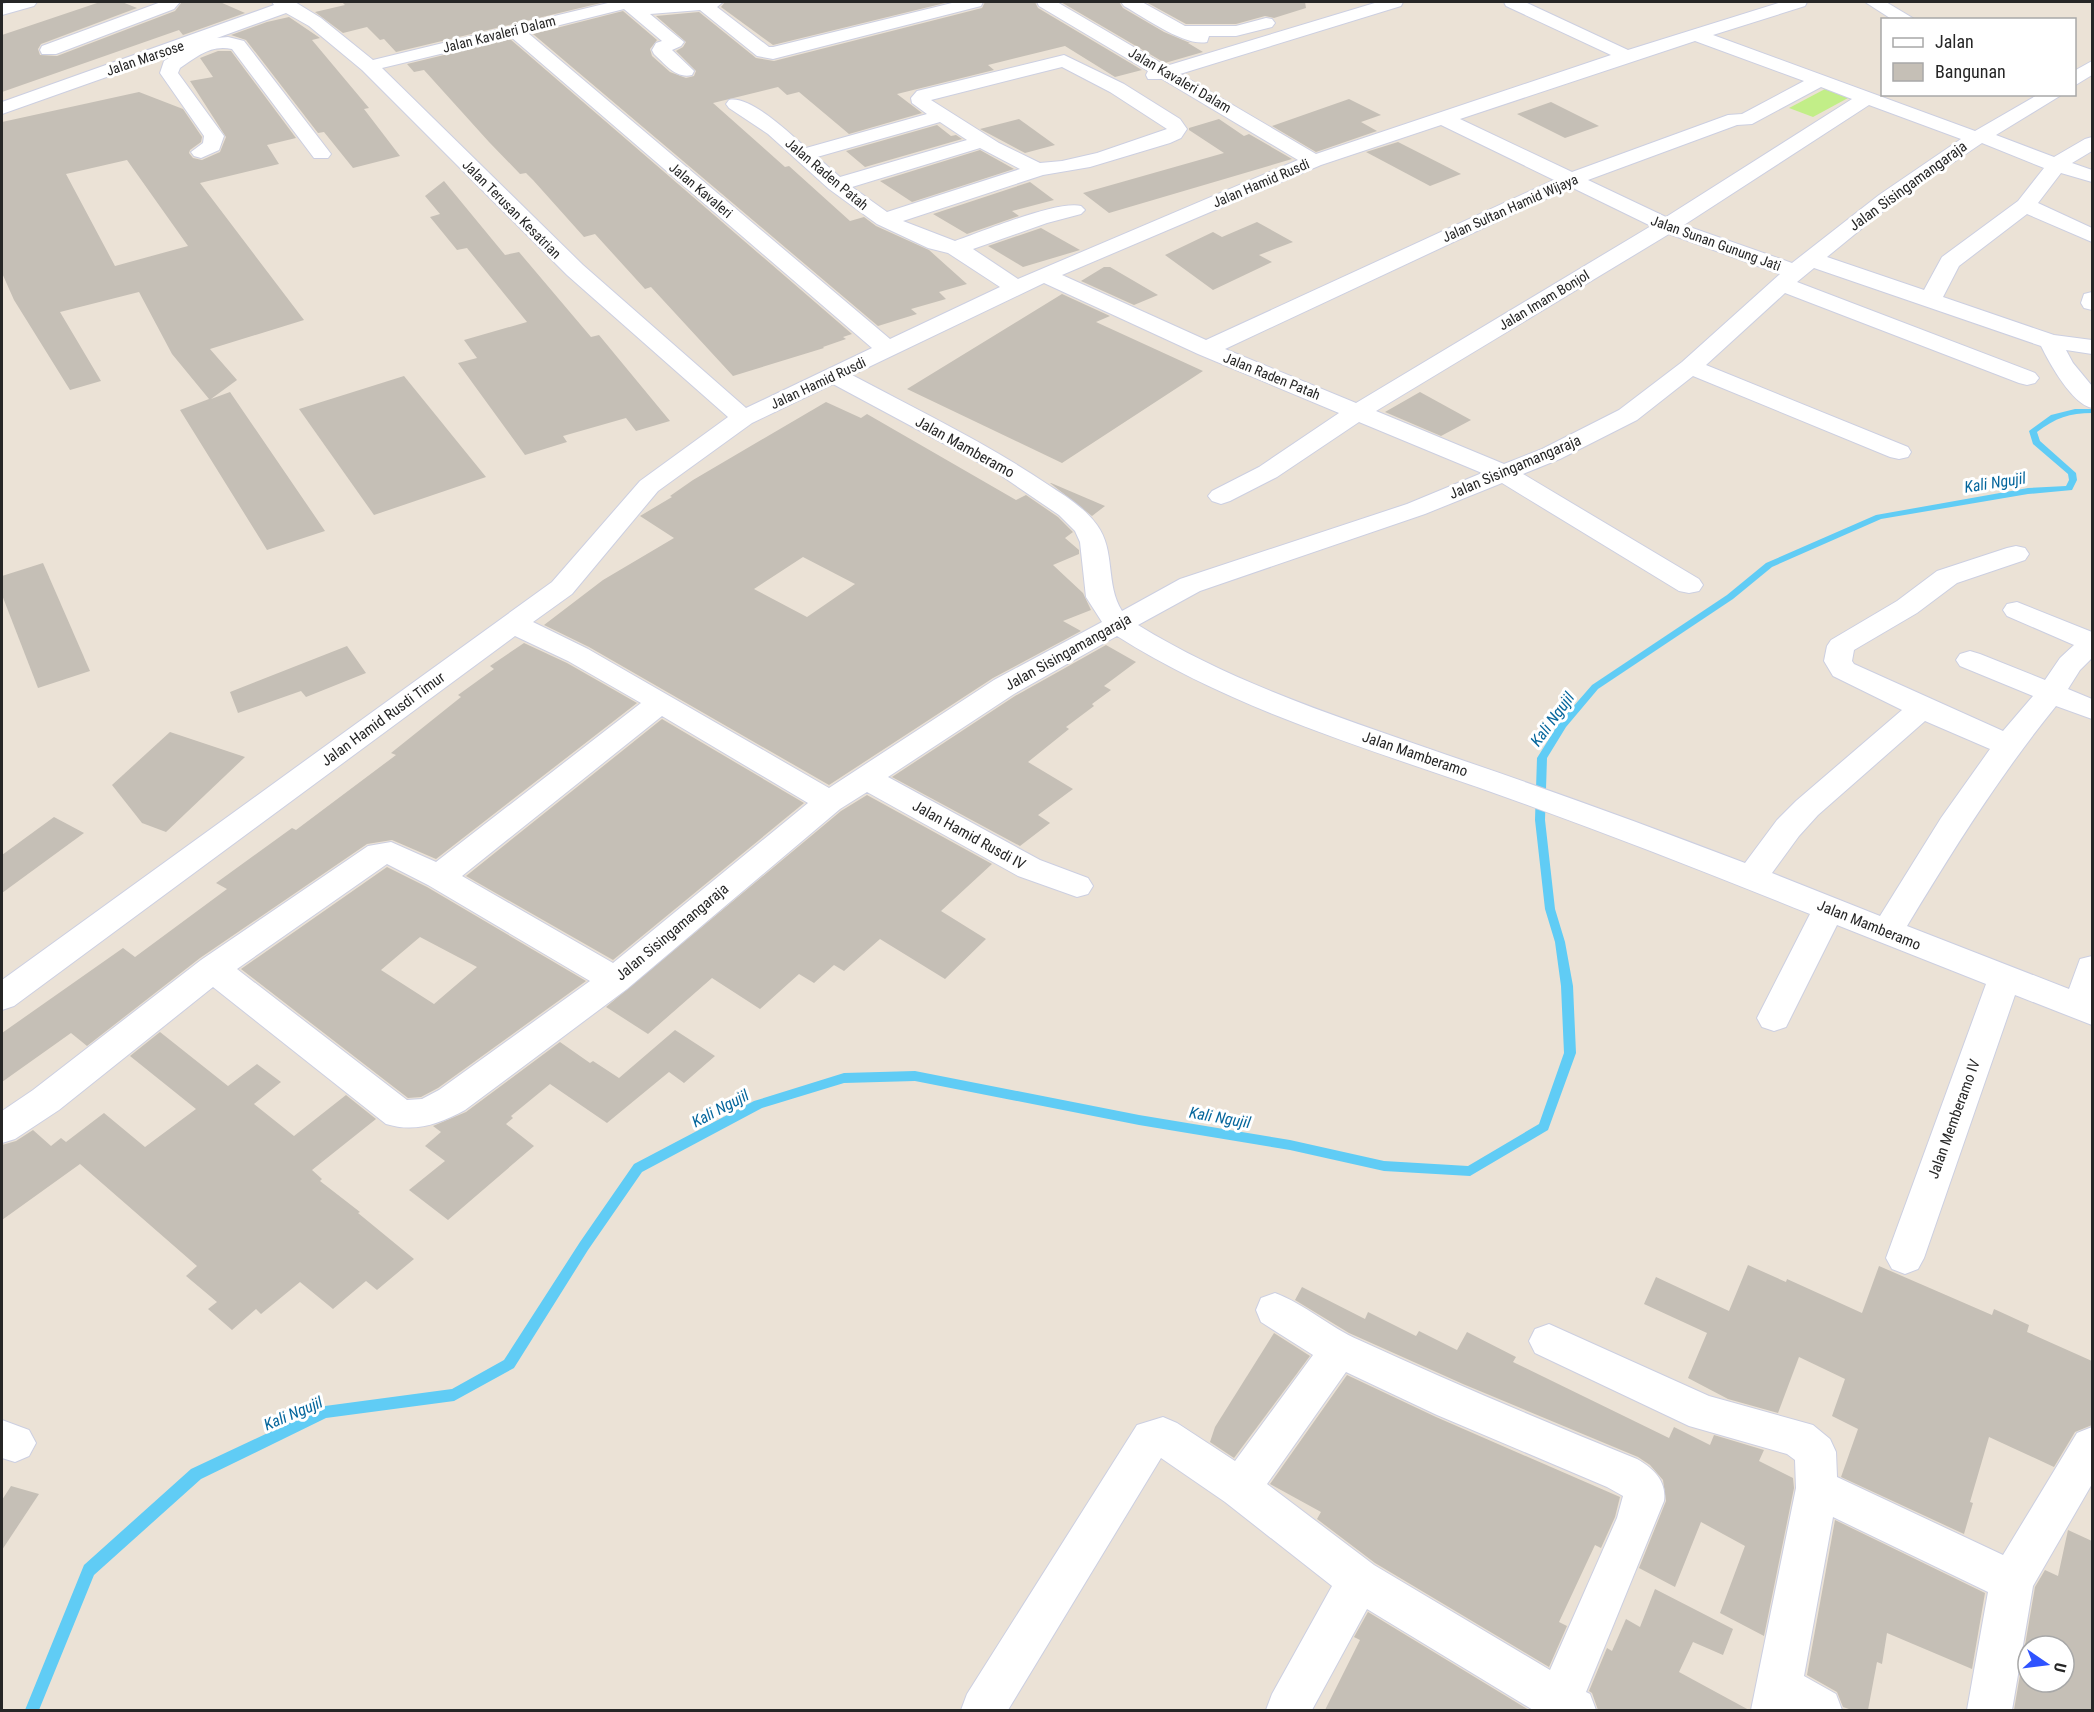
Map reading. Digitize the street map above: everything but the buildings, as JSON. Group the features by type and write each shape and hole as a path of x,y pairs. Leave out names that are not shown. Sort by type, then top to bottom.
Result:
{"street":[{"path":"2,10 28,2"},
{"path":"49,50 171,2"},
{"path":"709,3 764,52 773,53 975,2"},
{"name":"Jalan Kavaleri Dalam","path":"1045,2 1167,72 1314,161"},
{"path":"1138,2 1181,31 1238,50"},
{"path":"1117,88 1395,2"},
{"path":"1512,2 1627,56"},
{"path":"1747,2 1767,10"},
{"name":"Jalan Hamid Rusdi","path":"743,418 1044,275 1314,161 1767,10 1799,2"},
{"path":"1874,2 1902,18"},
{"name":"Jalan Kavaleri Dalam","path":"369,66 513,30 629,5 709,3"},
{"name":"Jalan Marsose","path":"2,108 232,27 285,4"},
{"name":"Jalan Terusan Kesatrian","path":"285,4 315,22 369,66 575,270 743,418"},
{"path":"629,5 675,42 661,50 685,71"},
{"path":"1181,31 1236,31 1292,17 1336,21"},
{"path":"201,152 212,146 215,141 214,136 169,73 171,65 232,27"},
{"name":"Jalan Kavaleri","path":"513,30 889,350"},
{"path":"1694,34 1865,99 2025,151 2054,165 2092,176"},
{"path":"201,45 228,42 238,45 321,154"},
{"path":"884,220 1039,170 1076,165 1174,134 1177,129 1173,123 1117,88 1071,63 1054,62 924,94 921,98 922,103 983,141 1039,170"},
{"path":"2076,79 2092,67"},
{"name":"Jalan Sultan Hamid Wijaya","path":"1206,349 1570,180 1734,120 1745,120 1818,81"},
{"name":"Jalan Sisingamangaraja","path":"213,969 399,1114 416,1116 434,1110 452,1100 615,980 829,802 1004,687 1190,585 1416,509 1551,454 1628,415 1690,367 1796,272 1886,199 1978,137 2050,96"},
{"name":"Jalan Imam Bonjol","path":"1221,496 1268,472 1359,411 1667,226 1865,99"},
{"name":"Jalan Raden Patah","path":"736,104 775,130 836,185 884,220 936,243 956,248 1016,288"},
{"path":"803,155 944,115"},
{"name":"Jalan Sunan Gunung Jati","path":"1443,118 1667,226 1796,272"},
{"path":"836,185 983,141"},
{"path":"1930,300 1950,262 2025,205 2054,169 2054,165 2092,143"},
{"path":"2025,205 2092,236"},
{"path":"956,248 1040,219 1074,210"},
{"path":"1796,272 1930,300 2049,341 2092,347"},
{"path":"1796,272 2027,378"},
{"name":"Jalan Raden Patah","path":"1044,275 1206,349 1503,473 1689,585"},
{"path":"2049,341 2062,365 2092,401"},
{"path":"1690,367 1899,452"},
{"name":"Jalan Mamberamo","path":"833,375 1002,465 1068,510 1086,528 1097,560 1100,597 1117,624 1167,655 1212,678 1313,719 1612,823 2086,1010"},
{"name":"Jalan Hamid Rusdi Timur","path":"2,997 562,588 649,486 743,418"},
{"path":"2007,745 1843,670 1838,661 1841,646 1907,607 1947,577 2016,554"},
{"path":"1887,932 1952,826 2007,745 2052,692 2070,664 2092,642 2017,610"},
{"path":"514,624 578,656 763,760 829,802"},
{"path":"1970,660 2092,710"},
{"path":"439,877 660,703"},
{"path":"1752,877 1788,828 1807,808 1923,708"},
{"name":"Jalan Hamid Rusdi IV","path":"864,777 1029,868 1077,886"},
{"path":"2,1129 46,1100 213,969 379,854 391,853 439,877 615,980"},
{"path":"1774,1018 1829,909"},
{"path":"2086,1010 2092,968"},
{"name":"Jalan Memberamo IV","path":"1905,1258 2004,979"},
{"path":"983,1710 1151,1438 1163,1436 1240,1488 1359,1580 1567,1706 1638,1518 1645,1497 1644,1487 1637,1480 1622,1473 1451,1402 1338,1350 1275,1310"},
{"path":"1549,1341 1703,1413 1799,1438 1815,1452 1817,1488 1776,1699 1820,1710"},
{"path":"1240,1488 1338,1350"},
{"path":"1990,1710 2012,1581 2092,1446"},
{"path":"1817,1488 2012,1581"},
{"path":"1288,1710 1359,1580"}],"green space":[{"path":"1825,89 1848,98 1813,117 1789,108"}],"waterway":[{"name":"Kali Ngujil","path":"32,1710 89,1570 196,1474 325,1412 454,1395 509,1364 584,1246 638,1168 758,1104 844,1078 915,1076 1139,1120 1290,1145 1384,1166 1470,1171 1544,1127 1570,1053 1567,986 1560,942 1550,909 1540,820 1542,758 1562,725 1595,687 1730,597 1769,565 1879,517 2028,491 2069,488 2073,480 2072,473 2036,442 2033,431 2060,414 2092,411"}]}
